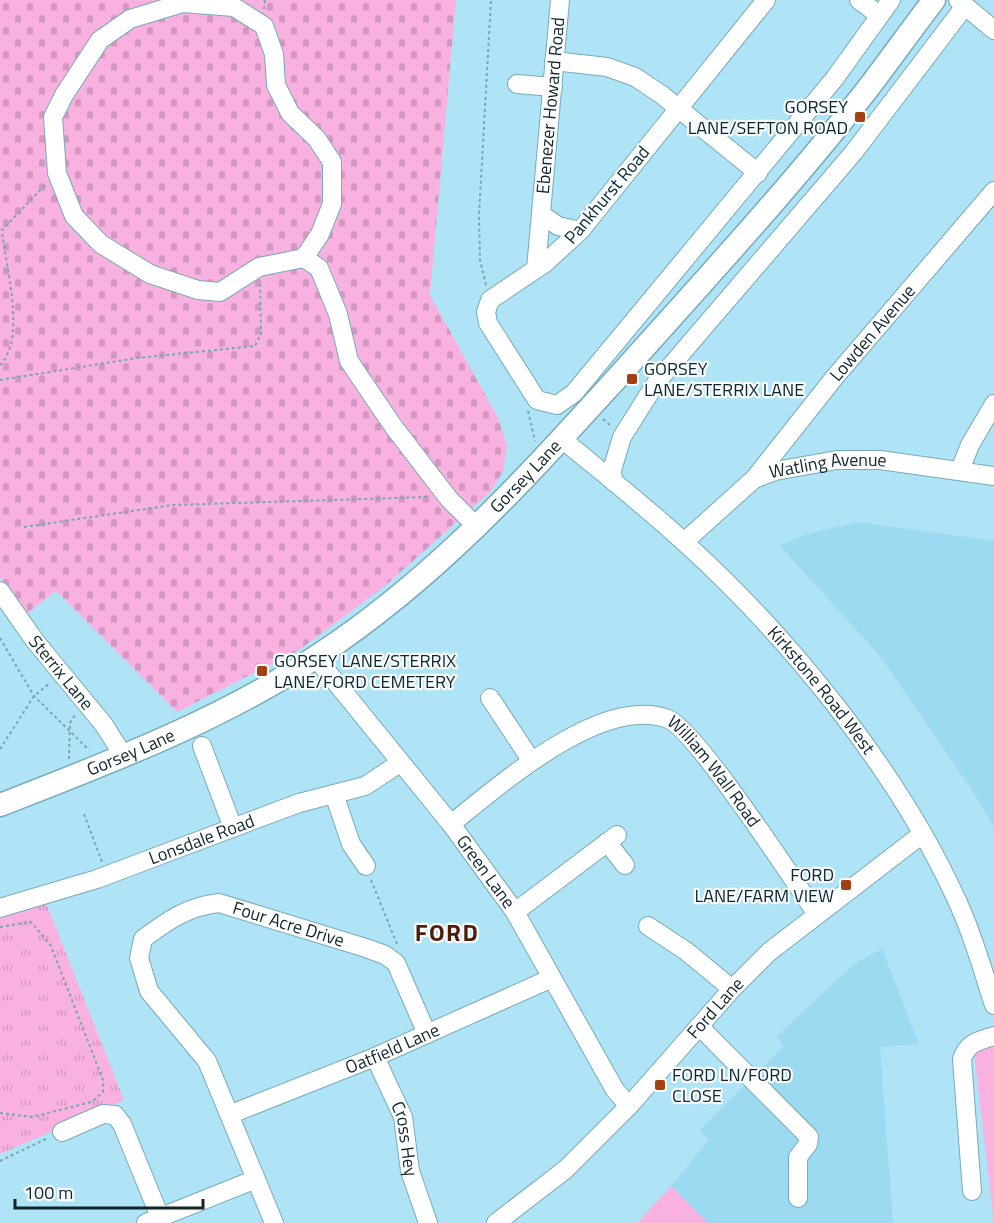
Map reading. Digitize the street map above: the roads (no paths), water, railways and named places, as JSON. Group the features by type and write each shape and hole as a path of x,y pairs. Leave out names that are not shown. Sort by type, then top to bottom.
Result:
{"main road":[{"name":"Gorsey Lane","path":"0,805 123,755 241,700 316,658 398,598 478,528 562,439 795,177 867,90 934,0"}],"street":[{"name":"Ebenezer Howard Road","path":"536,269 560,0"},
{"name":"Pankhurst Road","path":"758,173 626,328 574,393 562,403 549,405 537,400 488,323 486,312 490,300 536,269 580,231 766,0"},
{"path":"859,0 879,15"},
{"path":"554,61 621,71 647,85 758,173 835,78 891,0"},
{"path":"304,258 320,234 332,204 332,162 317,139 290,113 276,85 274,54 264,26 234,7 183,3 129,19 100,40 64,95 53,117 57,173 74,216 101,244 150,274 198,290 220,292 259,267 304,258 319,268 338,314 349,361 393,426 447,496 478,528"},
{"path":"613,482 615,456 622,437 656,383 854,152 961,3 994,30"},
{"path":"517,84 553,87"},
{"name":"Lowden Avenue","path":"754,479 834,378 994,191"},
{"name":"Ebenezer Howard Road","path":"541,213 558,226 580,231"},
{"path":"960,470 969,445 994,404"},
{"name":"Kirkstone Road West","path":"562,439 684,542 764,620 838,709 891,784 954,894 994,1005"},
{"name":"Watling Avenue","path":"684,542 754,479 775,471 837,460 880,459 994,476"},
{"name":"Sterrix Lane","path":"0,591 61,674 110,732 123,755"},
{"name":"Green Lane","path":"316,658 452,824 515,912 615,1090 629,1106"},
{"path":"490,698 531,760"},
{"name":"William Wall Road","path":"452,824 531,760 611,720 636,714 671,720 698,746 817,914"},
{"path":"202,746 233,828"},
{"name":"Lonsdale Road","path":"0,908 107,875 299,803 366,786 400,763"},
{"path":"334,794 351,844 366,866"},
{"name":"Ford Lane","path":"503,1221 566,1169 629,1106 732,989 769,952 921,835"},
{"path":"515,912 612,838 625,865"},
{"name":"Four Acre Drive","path":"274,1223 231,1114 207,1061 150,992 139,958 143,939 171,917 200,905 219,903 366,948 385,955 396,963 427,1034"},
{"path":"648,926 686,951 732,989"},
{"name":"Oatfield Lane","path":"231,1114 375,1057 552,978"},
{"path":"699,1026 809,1137 808,1144 798,1157 798,1198"},
{"path":"972,1191 962,1059 966,1048 972,1043 994,1036"},
{"name":"Cross Hey","path":"375,1057 403,1117 410,1171 428,1223"},
{"path":"62,1132 98,1107 115,1115 122,1124 153,1220 256,1179"}],"place":[{"name":"GORSEY LANE/SEFTON ROAD","path":"860,117"},
{"name":"GORSEY LANE/STERRIX LANE","path":"632,379"},
{"name":"GORSEY LANE/STERRIX LANE/FORD CEMETERY","path":"262,671"},
{"name":"FORD LANE/FARM VIEW","path":"846,885"},
{"name":"FORD LN/FORD CLOSE","path":"660,1085"}],"district":[{"name":"FORD","path":"447,933"}]}
